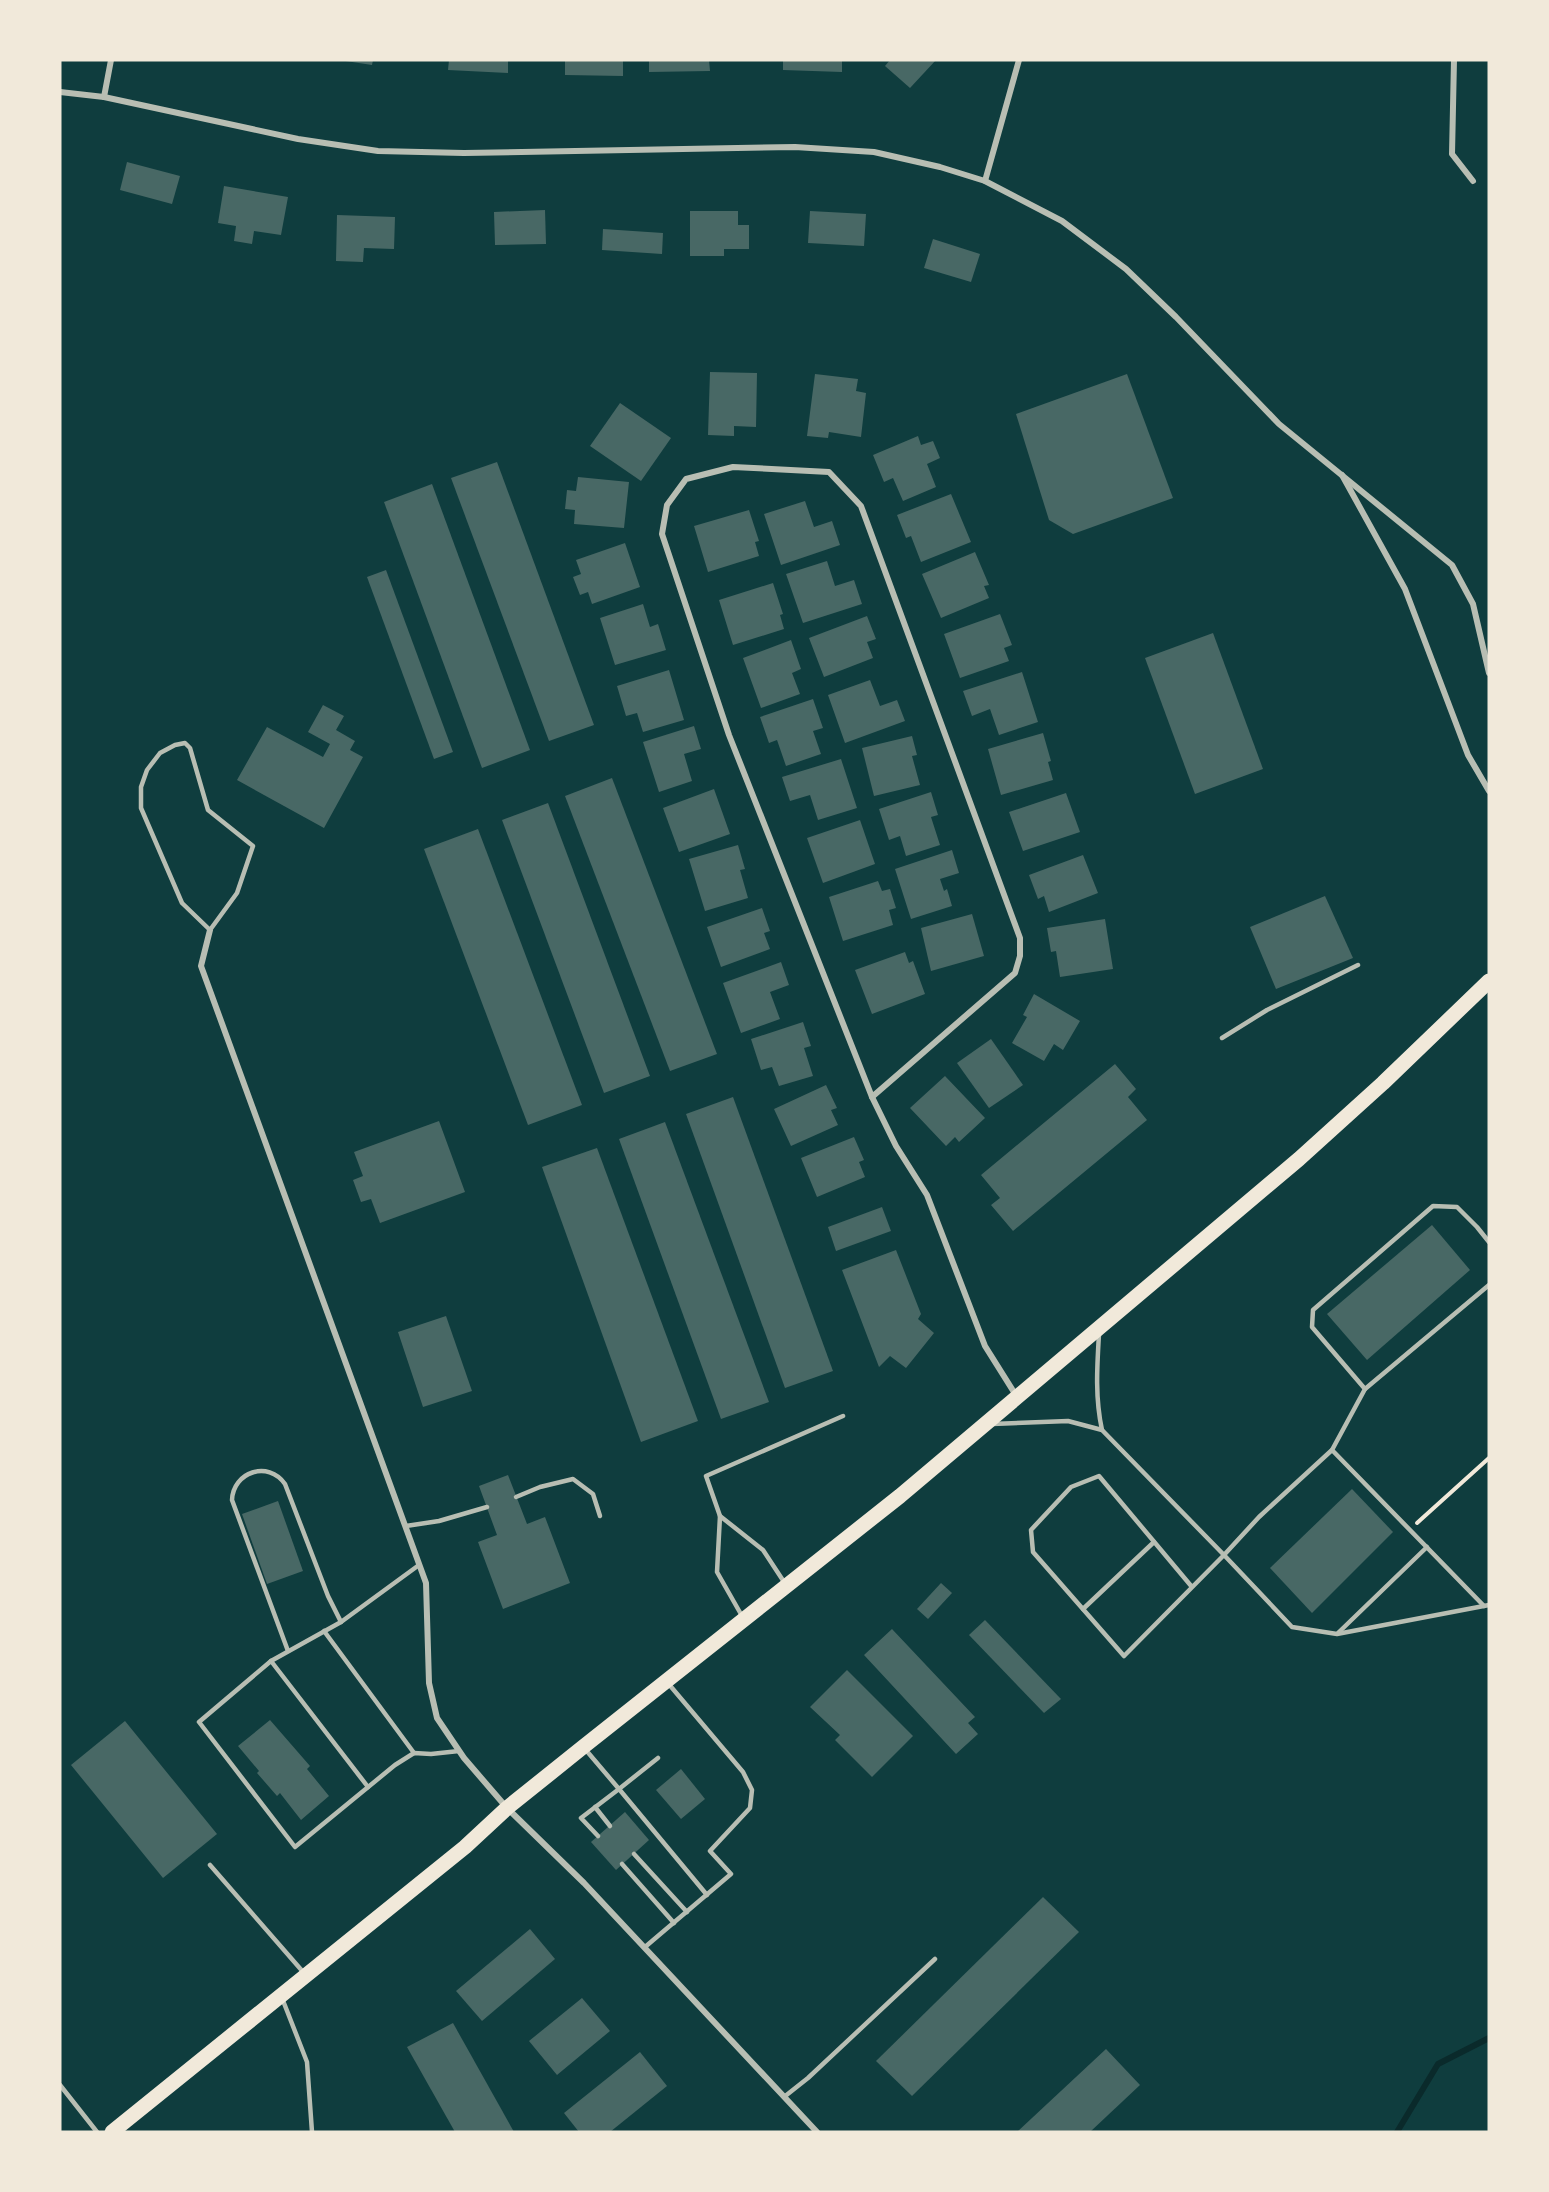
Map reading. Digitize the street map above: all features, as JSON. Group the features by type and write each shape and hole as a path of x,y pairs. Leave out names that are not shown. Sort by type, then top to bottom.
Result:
{"main road":[{"path":"111,2132 465,1847 507,1808 900,1496 1299,1159 1383,1083 1489,981"}],"street":[{"path":"104,97 111,60"},
{"path":"985,181 1019,60"},
{"path":"1454,60 1452,154 1473,181"},
{"path":"60,92 104,97 298,139 378,151 464,153 795,147 874,152 940,167 985,181 1062,221 1126,269 1176,317 1279,424 1452,565 1473,604 1489,673"},
{"path":"872,1097 1015,973 1020,956 1020,938 861,506 829,472 733,467 686,479 667,505 662,534 729,735 872,1097 896,1146 927,1196 985,1346 1017,1397"},
{"path":"1340,472 1405,589 1468,755 1489,791"},
{"path":"210,930 201,966 426,1583 429,1683 437,1718 459,1751 507,1808 584,1883 817,2132"}],"lane":[{"path":"184,743 190,748 208,810 253,846 237,892 210,930 182,903 141,808 141,787 147,770 160,753 184,743"},
{"path":"1222,1038 1267,1010 1358,965"},
{"path":"1365,1389 1312,1327 1313,1310 1433,1206 1457,1207 1489,1242"},
{"path":"1192,1587 1099,1476 1071,1487 1031,1530 1033,1552 1124,1656 1192,1587 1259,1517 1332,1450 1365,1389 1489,1285"},
{"path":"1100,1327 1096,1388 1102,1430"},
{"path":"743,1619 717,1572 720,1516 706,1476 843,1416"},
{"path":"984,1424 1068,1421 1102,1430 1292,1627 1337,1634 1487,1606"},
{"path":"1332,1450 1487,1606"},
{"path":"288,1652 232,1500 232,1491 244,1477 266,1470 273,1472 285,1484 328,1596 341,1622"},
{"path":"516,1497 573,1479 593,1494 600,1516"},
{"path":"406,1526 439,1521 487,1507"},
{"path":"720,1516 763,1550 786,1585"},
{"path":"1083,1609 1154,1542"},
{"path":"1337,1634 1427,1547"},
{"path":"419,1565 341,1622 271,1661 199,1722 295,1847 395,1765 414,1753 459,1751"},
{"path":"324,1631 414,1753"},
{"path":"271,1661 368,1787"},
{"path":"645,1947 731,1874 710,1851 750,1808 752,1790 743,1772 666,1680"},
{"path":"583,1747 707,1895"},
{"path":"598,1836 581,1818 658,1758"},
{"path":"595,1807 610,1826"},
{"path":"634,1854 687,1912"},
{"path":"210,1864 306,1975"},
{"path":"622,1864 674,1923"},
{"path":"784,2097 808,2078 935,1959"},
{"path":"281,1996 307,2062 312,2132"},
{"path":"60,2085 97,2132"}],"path":[{"path":"1409,1529 1489,1458"}],"building":[{"path":"339,60 373,60 372,65"},
{"path":"449,60 508,60 508,73 448,70"},
{"path":"565,60 623,60 623,76 565,75"},
{"path":"649,60 709,60 710,71 649,72"},
{"path":"783,60 842,60 842,72 783,70"},
{"path":"890,60 936,60 910,88 885,66"},
{"path":"127,162 180,176 172,204 120,190"},
{"path":"224,186 288,197 281,235 254,231 252,244 234,241 236,226 218,223"},
{"path":"545,210 546,244 495,245 494,212"},
{"path":"690,211 738,211 738,225 749,225 749,249 724,249 724,256 690,256"},
{"path":"810,211 866,214 864,246 808,243"},
{"path":"337,215 395,217 394,249 364,248 363,262 336,261"},
{"path":"603,229 663,233 662,254 602,250"},
{"path":"933,239 980,254 971,282 924,268"},
{"path":"710,372 757,373 756,427 734,426 734,436 708,435"},
{"path":"815,374 858,379 856,391 866,393 861,437 829,432 828,438 807,436"},
{"path":"1127,374 1173,498 1073,534 1049,520 1016,414"},
{"path":"620,403 671,438 641,481 590,446"},
{"path":"918,436 921,445 933,441 940,458 927,464 936,487 903,501 893,478 884,482 873,455"},
{"path":"497,462 594,725 549,741 451,478"},
{"path":"578,477 629,482 624,528 574,524 575,510 565,509 567,490 576,491"},
{"path":"432,484 530,750 482,768 384,502"},
{"path":"951,494 971,542 921,562 911,536 906,538 897,515"},
{"path":"805,501 814,527 832,521 840,545 781,565 764,514"},
{"path":"749,510 759,541 755,542 759,556 708,572 694,526"},
{"path":"625,543 640,587 592,604 588,592 580,595 573,577 581,574 576,560"},
{"path":"975,552 989,585 984,586 989,598 941,618 922,574"},
{"path":"827,561 835,586 854,580 862,604 803,623 786,574"},
{"path":"386,570 453,752 434,759 367,577"},
{"path":"773,583 783,614 780,615 784,629 733,645 719,600"},
{"path":"643,604 650,627 658,624 666,650 615,665 600,618"},
{"path":"1000,614 1012,645 1004,648 1009,661 960,678 944,634"},
{"path":"867,616 876,639 867,642 873,658 824,677 809,638"},
{"path":"1213,633 1263,769 1195,794 1145,658"},
{"path":"791,640 801,669 792,673 800,694 761,708 743,658"},
{"path":"669,670 684,720 643,732 637,713 626,716 617,686"},
{"path":"1022,672 1038,722 999,735 990,709 972,716 963,691"},
{"path":"870,680 880,706 897,700 905,721 845,743 828,695"},
{"path":"813,699 823,728 813,731 821,754 786,766 777,740 769,743 760,717"},
{"path":"323,705 344,716 336,730 355,741 350,750 363,757 324,828 237,780 267,727 323,757 330,744 308,732"},
{"path":"694,726 701,749 684,754 692,781 659,792 643,742"},
{"path":"1043,733 1051,761 1048,762 1053,780 1001,795 988,749"},
{"path":"912,736 917,755 912,756 920,785 874,796 862,748"},
{"path":"841,759 857,808 818,820 810,795 790,801 782,777"},
{"path":"612,778 717,1054 670,1071 565,796"},
{"path":"714,789 730,834 679,852 663,808"},
{"path":"931,792 938,815 931,817 940,845 906,856 900,836 889,840 879,809"},
{"path":"1066,793 1080,832 1023,851 1009,812"},
{"path":"548,803 650,1076 604,1093 502,820"},
{"path":"860,820 875,864 823,883 807,838"},
{"path":"478,829 582,1105 528,1125 424,849"},
{"path":"738,845 745,869 740,870 748,898 705,911 689,859"},
{"path":"952,850 959,873 940,879 944,891 947,889 952,906 911,919 895,869"},
{"path":"1083,855 1098,893 1049,912 1044,896 1038,899 1029,875"},
{"path":"878,881 882,891 890,889 896,908 889,910 893,925 843,941 829,897"},
{"path":"1325,896 1353,958 1276,989 1250,927"},
{"path":"762,908 770,931 764,933 770,949 721,967 707,927"},
{"path":"972,914 984,956 931,971 921,928"},
{"path":"1105,919 1113,969 1060,977 1056,951 1051,952 1047,928"},
{"path":"905,952 909,963 913,961 925,994 872,1014 855,970"},
{"path":"781,962 789,985 770,992 780,1019 741,1033 723,983"},
{"path":"1034,994 1080,1021 1063,1050 1054,1044 1044,1061 1012,1043 1027,1017 1023,1015"},
{"path":"803,1022 811,1046 804,1048 813,1076 779,1086 772,1067 761,1070 751,1039"},
{"path":"991,1039 1023,1085 989,1108 957,1063"},
{"path":"1115,1064 1136,1089 1128,1097 1147,1120 1013,1231 991,1205 1000,1198 981,1175"},
{"path":"945,1076 985,1118 959,1142 955,1137 946,1146 910,1108"},
{"path":"826,1085 837,1108 831,1110 838,1125 791,1146 774,1109"},
{"path":"733,1097 833,1371 785,1388 686,1114"},
{"path":"439,1121 465,1192 380,1223 371,1199 361,1202 353,1180 363,1176 354,1152"},
{"path":"665,1122 769,1402 721,1419 619,1139"},
{"path":"854,1137 864,1160 859,1162 865,1177 817,1197 801,1158"},
{"path":"597,1148 698,1421 641,1442 542,1167"},
{"path":"882,1207 891,1231 836,1251 828,1227"},
{"path":"1432,1225 1470,1270 1367,1360 1327,1314"},
{"path":"896,1250 921,1314 918,1319 934,1333 906,1368 890,1356 879,1367 842,1270"},
{"path":"446,1316 472,1391 423,1407 398,1332"},
{"path":"508,1475 527,1524 545,1517 570,1583 503,1609 478,1542 497,1535 479,1486"},
{"path":"1352,1489 1393,1532 1312,1613 1270,1568"},
{"path":"278,1501 303,1571 267,1584 242,1514"},
{"path":"941,1583 952,1593 928,1619 917,1609"},
{"path":"985,1620 1061,1699 1044,1713 969,1635"},
{"path":"892,1629 975,1717 968,1723 978,1734 956,1754 864,1655"},
{"path":"847,1670 913,1736 872,1777 835,1740 840,1735 810,1707"},
{"path":"270,1720 310,1766 307,1769 329,1796 301,1820 280,1793 277,1796 257,1773 259,1771 238,1746"},
{"path":"125,1721 217,1834 163,1878 71,1765"},
{"path":"681,1769 705,1799 681,1819 656,1790"},
{"path":"625,1812 649,1840 616,1870 591,1842"},
{"path":"1043,1897 1079,1932 912,2096 876,2061"},
{"path":"530,1929 555,1959 482,2021 456,1991"},
{"path":"582,1998 610,2031 557,2075 529,2041"},
{"path":"453,2023 514,2132 455,2132 407,2047"},
{"path":"1106,2049 1140,2085 1090,2132 1017,2132"},
{"path":"640,2052 667,2086 610,2132 579,2132 564,2113"}],"waterway":[{"path":"1397,2132 1438,2064 1489,2038"}]}
